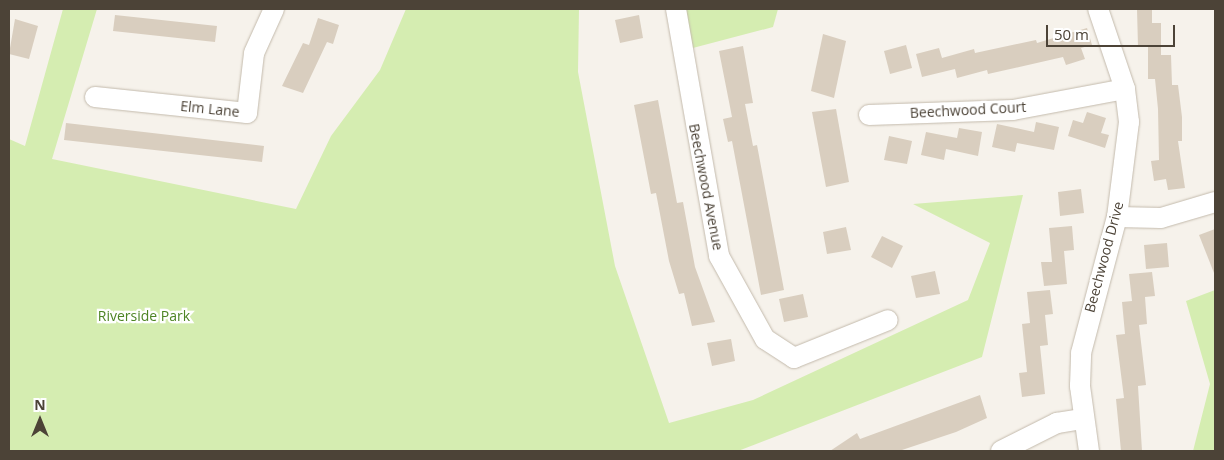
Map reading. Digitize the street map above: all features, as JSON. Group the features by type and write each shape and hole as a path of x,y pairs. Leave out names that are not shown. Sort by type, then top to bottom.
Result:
{"street":[{"name":"Elm Lane","path":"95,97 247,112 254,53 274,9"},
{"name":"Beechwood Avenue","path":"676,9 719,256 765,339 794,358 888,320"},
{"name":"Beechwood Drive","path":"1089,451 1083,419 1081,353 1117,217 1128,149 1125,88 1098,9"},
{"name":"Beechwood Court","path":"869,115 1013,110 1125,88"},
{"path":"1117,217 1161,218 1215,202"},
{"path":"1001,451 1057,423 1083,419"}],"green space":[{"name":"Riverside Park","path":"63,9 97,9 52,159 296,209 331,136 380,70 406,9 579,9 578,72 615,266 669,423 753,400 968,300 990,243 913,204 1023,195 982,357 738,451 9,451 9,139 25,146"},
{"path":"685,9 778,9 773,27 689,49"},
{"path":"1215,290 1215,451 1193,451 1210,384 1186,301"}],"building":[{"path":"1137,9 1152,9 1152,23 1161,23 1161,55 1171,55 1172,85 1178,85 1182,117 1182,141 1178,141 1185,188 1168,190 1166,179 1154,181 1151,161 1159,160 1158,109 1155,79 1148,79 1148,47 1138,47"},
{"path":"115,15 217,26 215,42 113,31"},
{"path":"639,15 643,38 620,43 615,20"},
{"path":"318,18 339,25 333,44 327,42 303,93 282,86 303,43 309,45"},
{"path":"15,19 38,26 29,59 9,54"},
{"path":"1087,28 1092,45 1081,48 1085,59 1066,65 1063,57 988,74 987,70 957,78 955,69 922,77 916,54 939,48 942,58 974,49 975,53 1036,40 1037,43"},
{"path":"823,34 846,41 834,98 811,91"},
{"path":"906,45 912,68 890,74 884,51"},
{"path":"743,46 753,103 745,104 753,146 757,145 784,290 761,295 732,141 728,142 723,119 732,117 719,51"},
{"path":"658,100 677,203 683,202 695,267 715,322 692,326 684,293 679,294 669,261 656,193 651,194 634,105"},
{"path":"836,109 849,182 826,187 812,112"},
{"path":"1087,112 1106,118 1101,133 1109,135 1105,148 1068,136 1073,120 1083,123"},
{"path":"1036,122 1059,127 1054,150 1017,143 1015,152 992,147 997,124 1034,132"},
{"path":"66,123 264,146 262,162 64,140"},
{"path":"959,128 982,132 978,156 946,149 944,160 921,155 926,132 957,138"},
{"path":"889,136 912,141 907,164 884,160"},
{"path":"1081,189 1084,213 1060,216 1058,192"},
{"path":"1072,226 1074,250 1064,251 1067,284 1044,286 1041,262 1052,262 1049,228"},
{"path":"846,227 851,250 827,254 823,232"},
{"path":"1215,229 1215,273 1214,273 1199,235"},
{"path":"882,236 903,246 892,268 871,257"},
{"path":"1167,243 1169,267 1146,269 1144,245"},
{"path":"935,271 940,294 916,298 911,276"},
{"path":"1152,272 1155,296 1145,297 1147,324 1139,325 1146,385 1138,386 1142,451 1121,451 1116,399 1124,398 1116,335 1125,334 1122,302 1132,301 1129,274"},
{"path":"1050,290 1053,314 1045,315 1048,345 1040,346 1045,394 1022,397 1019,373 1027,372 1022,324 1030,323 1027,292"},
{"path":"803,294 808,317 784,322 779,299"},
{"path":"731,339 735,361 712,366 707,343"},
{"path":"980,395 987,418 956,432 899,451 830,451 857,433 860,439"}]}
